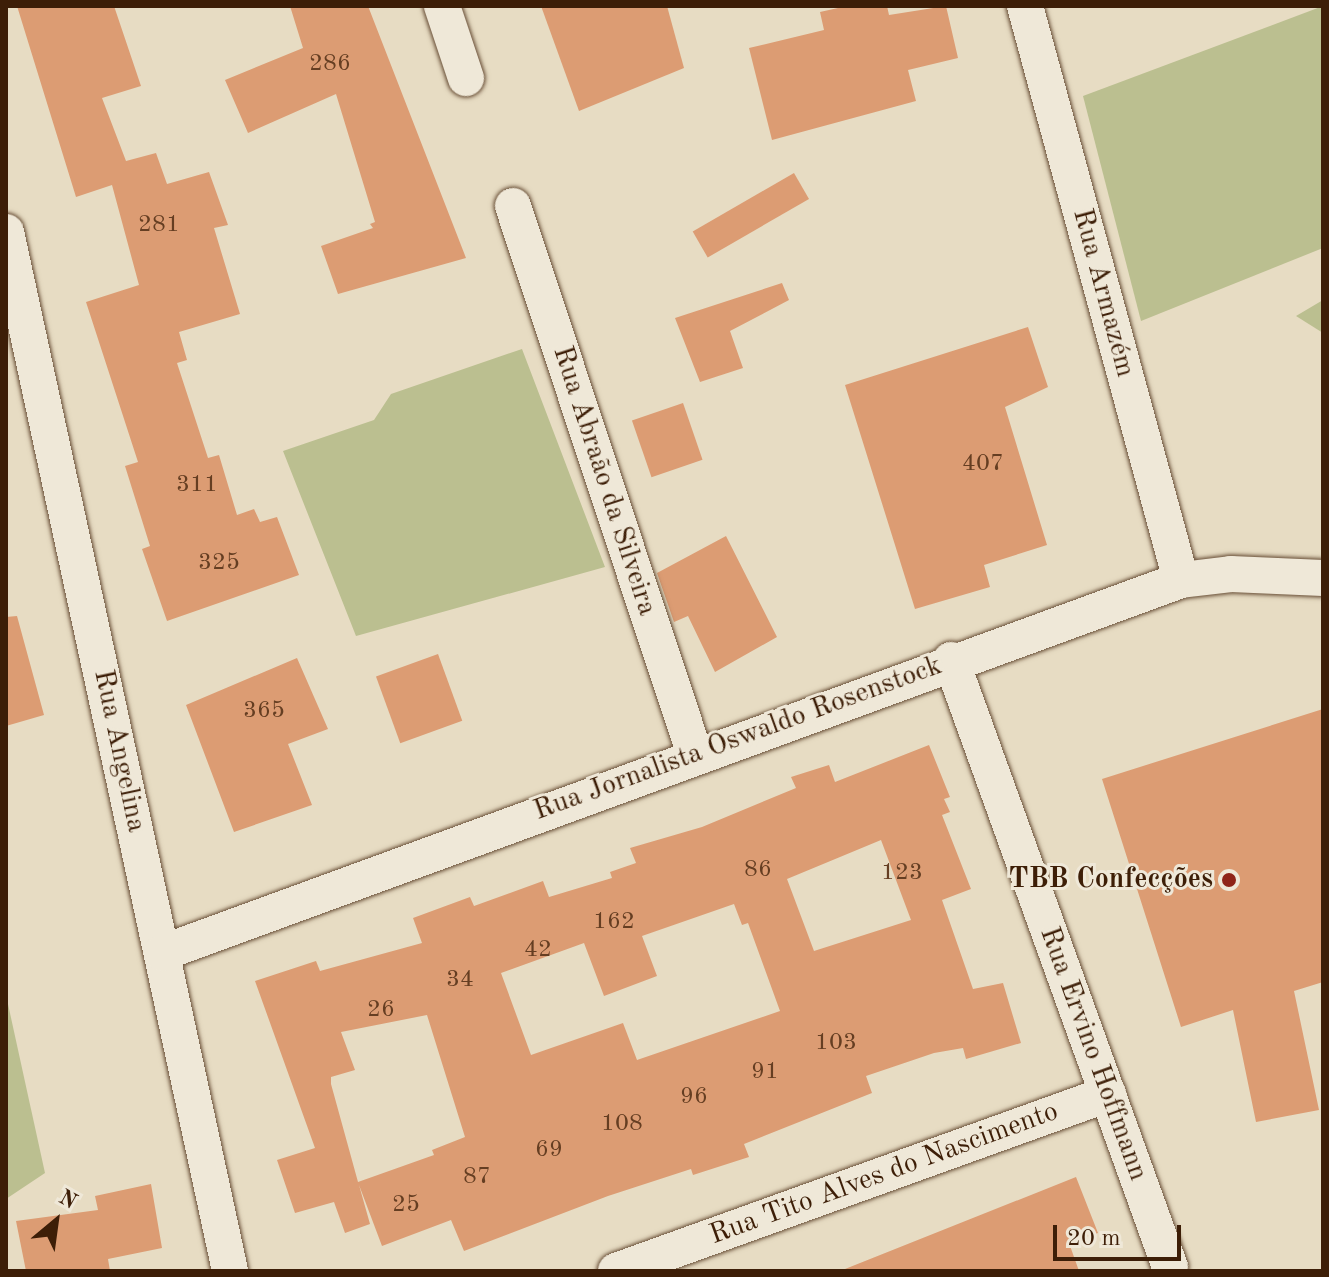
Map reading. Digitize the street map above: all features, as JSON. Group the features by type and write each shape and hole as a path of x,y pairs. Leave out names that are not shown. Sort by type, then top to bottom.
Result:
{"street":[{"path":"442,6 466,78"},
{"name":"Rua Armazém","path":"1025,6 1181,580"},
{"name":"Rua Abraão da Silveira","path":"513,206 695,755"},
{"name":"Rua Angelina","path":"6,232 230,1271"},
{"name":"Rua Jornalista Oswaldo Rosenstock","path":"162,953 951,660 1181,580 1231,574 1323,578"},
{"name":"Rua Ervino Hoffmann","path":"951,660 1170,1267"},
{"name":"Rua Tito Alves do Nascimento","path":"616,1271 1108,1094"}],"green space":[{"path":"1323,6 1323,248 1141,321 1083,96"},
{"path":"1323,300 1323,333 1296,316"},
{"path":"522,349 605,567 356,636 283,451 374,420 391,394"},
{"path":"6,995 45,1173 6,1199"}],"building":[{"path":"17,6 114,6 141,86 102,98 126,161 156,153 167,184 209,172 228,225 214,228 240,314 179,332 187,360 177,363 208,458 219,455 237,515 254,509 260,522 277,517 299,575 167,621 142,549 150,546 125,466 138,462 86,302 139,285 112,185 76,197"},
{"path":"290,6 368,6 466,258 338,294 321,246 373,228 370,224 375,222 336,94 248,133 225,80 303,48"},
{"path":"541,6 667,6 684,68 579,111"},
{"path":"847,6 887,6 889,15 946,6 958,58 908,70 916,101 772,140 749,48 824,30 820,12"},
{"path":"794,173 809,199 708,257 693,232"},
{"path":"782,283 789,300 730,331 743,368 700,382 675,318"},
{"path":"1028,327 1048,387 1005,407 1047,545 984,565 990,587 915,609 845,385"},
{"path":"683,403 703,460 651,477 632,421"},
{"path":"726,536 777,637 715,672 688,616 674,622 657,573"},
{"path":"17,616 44,715 6,726 6,617"},
{"path":"438,654 462,721 400,743 376,677"},
{"path":"297,658 328,729 288,744 312,805 234,832 186,705"},
{"name":"TBB Confecções","path":"1323,709 1323,982 1294,991 1319,1110 1256,1122 1233,1010 1181,1027 1102,779"},
{"path":"929,745 950,797 944,799 950,812 942,815 971,889 942,900 973,989 1003,983 1021,1043 966,1059 963,1048 934,1053 866,1076 872,1093 744,1144 749,1157 693,1175 691,1169 608,1196 464,1251 451,1220 382,1246 359,1185 370,1224 345,1233 334,1202 295,1213 277,1160 315,1148 255,981 316,961 320,971 422,943 413,918 470,897 474,906 543,881 549,897 612,878 610,872 636,863 630,848 702,827 796,788 791,777 829,765 835,782","holes":["881,840 911,920 814,951 787,879","734,904 742,925 748,923 780,1011 637,1060 623,1023 531,1055 501,973 584,943 604,996 657,976 642,936","427,1015 465,1137 432,1150 434,1155 358,1182 331,1084 331,1077 355,1070 341,1032"]},
{"path":"1076,1177 1098,1233 1069,1243 1079,1271 840,1271"},
{"path":"151,1184 162,1248 108,1259 110,1271 26,1271 16,1221 98,1210 95,1196"}],"place":[{"name":"TBB Confecções","path":"1229,880"}]}
